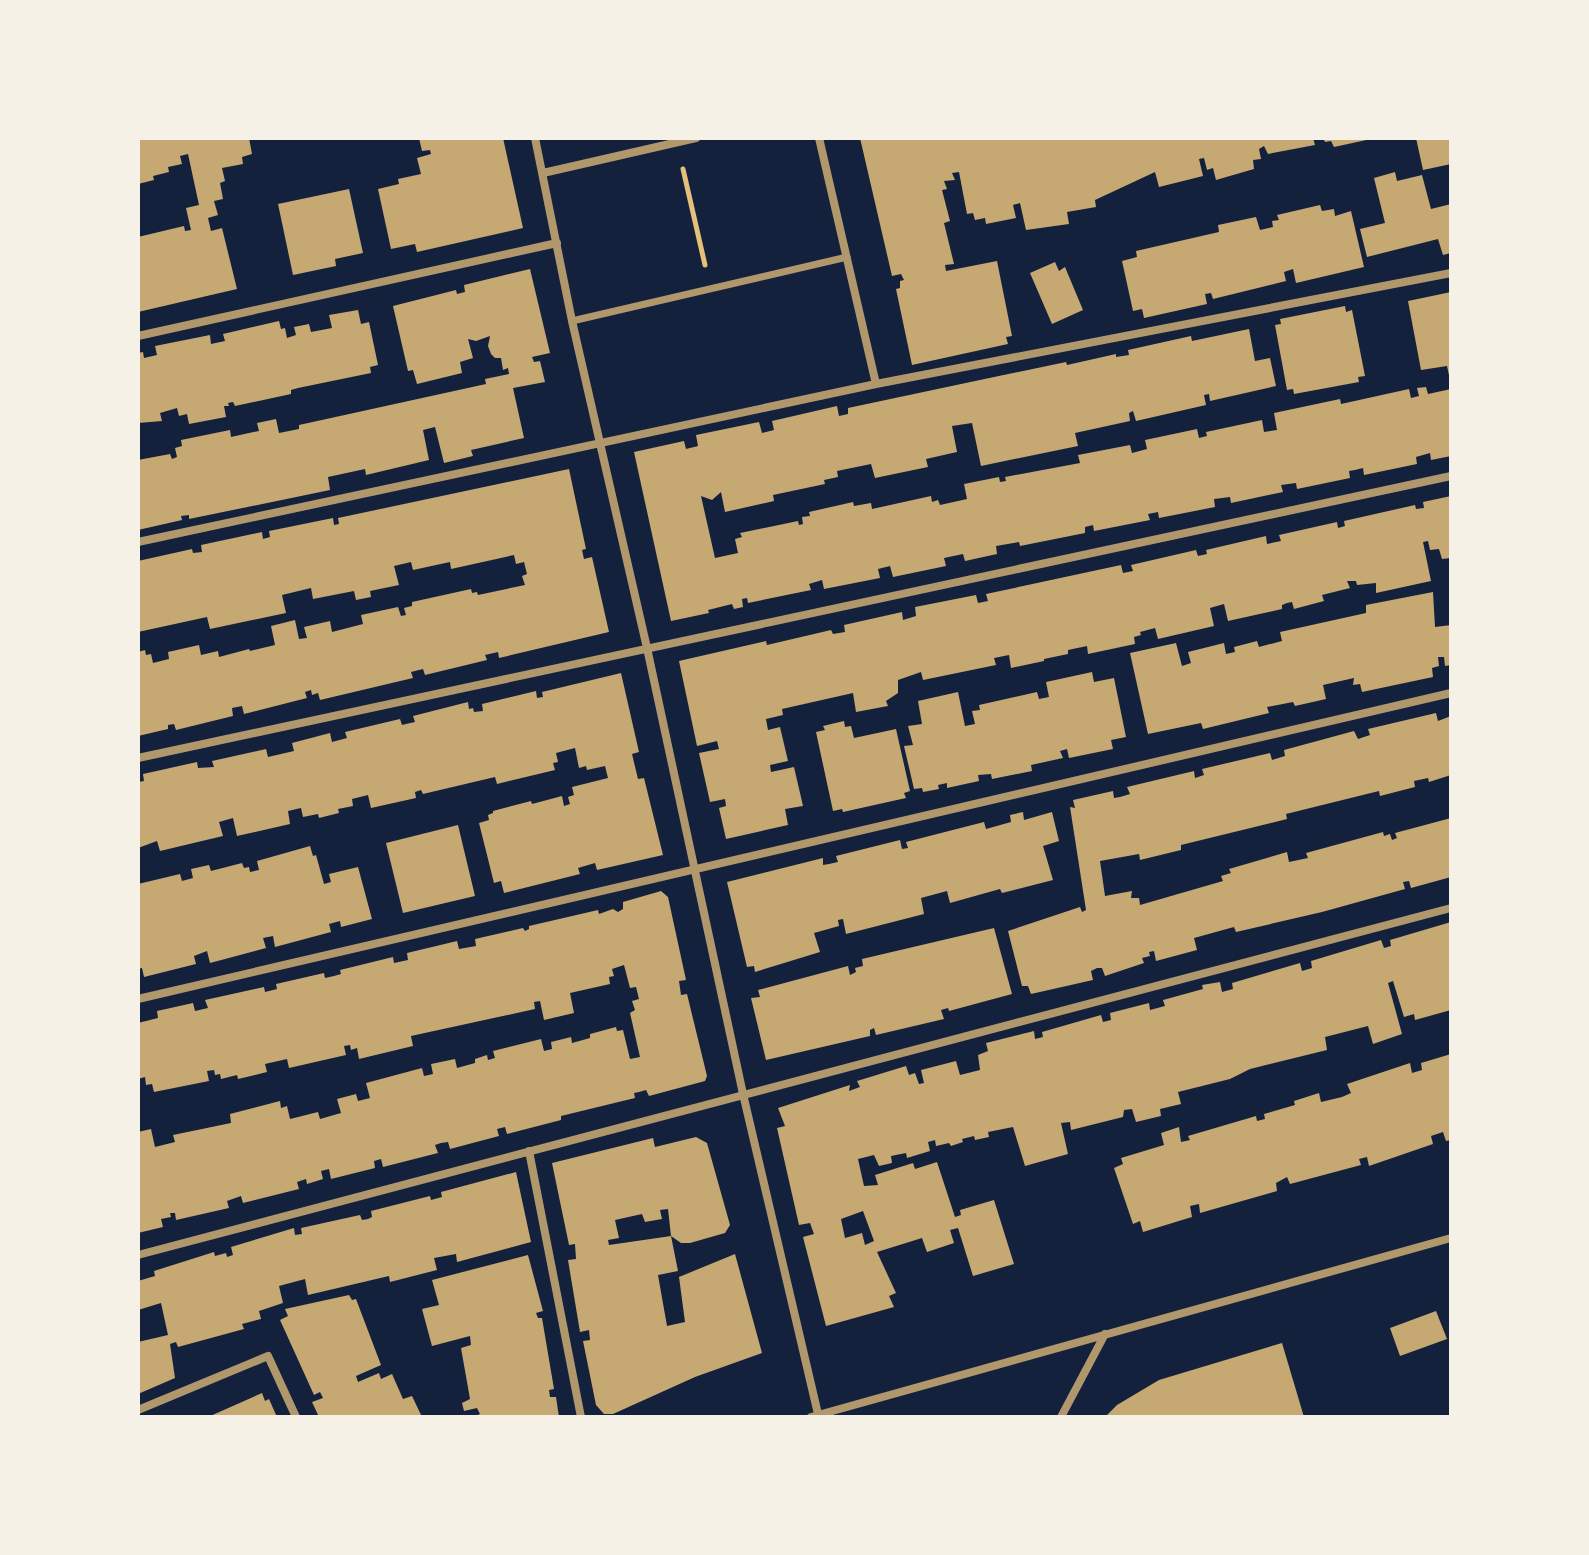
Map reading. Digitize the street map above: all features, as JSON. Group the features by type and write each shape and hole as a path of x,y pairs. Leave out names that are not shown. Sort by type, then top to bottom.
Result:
{"street":[{"path":"535,138 572,321 815,1415 1451,1238"},
{"path":"543,173 696,138"},
{"path":"819,138 876,384"},
{"path":"138,336 557,243"},
{"path":"572,321 847,257"},
{"path":"138,542 876,384 1451,273"},
{"path":"138,758 1451,476"},
{"path":"138,999 1451,693"},
{"path":"138,1255 1451,908"},
{"path":"529,1151 581,1417"},
{"path":"1061,1417 1105,1334"},
{"path":"138,1410 268,1356 296,1417"}],"path":[{"path":"677,141 710,289"}],"building":[{"path":"138,138 249,138 252,154 242,157 243,164 222,168 225,181 220,183 223,199 214,201 218,215 208,218 211,231 222,228 237,289 138,312 138,237 184,226 185,231 191,230 186,208 199,205 188,154 180,156 182,164 168,167 169,172 138,184"},
{"path":"419,138 503,138 523,228 417,252 415,244 391,249 378,189 399,184 398,179 421,174 417,158 431,154 430,150 422,151"},
{"path":"860,138 1313,138 1315,145 1268,154 1264,146 1259,149 1261,159 1253,160 1254,169 1216,180 1213,168 1207,170 1204,158 1199,159 1203,176 1159,187 1155,172 1095,200 1096,207 1067,212 1069,224 1026,230 1020,203 1013,205 1016,218 986,224 985,218 975,220 973,213 967,214 959,172 952,173 955,180 944,181 947,189 942,190 950,221 944,223 954,264 945,265 946,271 997,261 1012,336 1006,337 1008,344 912,365 896,289 904,280 901,274 892,276"},
{"path":"1323,138 1371,139 1334,147 1331,141 1325,142"},
{"path":"1416,138 1451,138 1451,164 1423,170"},
{"path":"1395,172 1397,181 1422,175 1431,209 1451,204 1451,253 1443,255 1438,239 1367,257 1360,229 1385,223 1374,178"},
{"path":"349,189 363,253 335,259 336,266 293,275 278,204"},
{"path":"1320,205 1322,211 1334,209 1335,216 1351,211 1364,267 1296,283 1293,269 1284,272 1286,281 1213,299 1211,293 1205,294 1207,304 1144,318 1142,309 1133,311 1122,261 1137,257 1136,251 1219,232 1218,225 1256,217 1260,230 1273,227 1272,221 1279,220 1277,215"},
{"path":"1055,262 1059,271 1065,267 1083,310 1052,324 1030,273"},
{"path":"530,269 550,353 532,357 534,362 540,361 545,382 513,388 524,438 471,450 473,456 444,463 435,427 423,430 429,460 366,475 365,469 328,477 330,490 189,519 189,515 181,516 182,520 138,530 138,460 170,454 172,459 177,457 175,448 182,446 181,440 230,430 231,437 259,431 257,423 276,419 279,433 299,429 299,425 486,384 485,379 509,374 508,368 503,370 501,358 491,354 488,346 490,336 476,341 468,339 473,358 460,362 462,373 417,384 413,370 408,371 393,306 456,290 457,294 465,292 464,285"},
{"path":"1451,292 1450,380 1447,366 1421,370 1408,301"},
{"path":"1345,306 1346,312 1352,310 1365,376 1358,377 1359,382 1294,394 1293,389 1287,390 1275,325 1281,324 1280,319"},
{"path":"358,310 361,324 369,322 378,365 370,367 371,373 298,388 291,390 291,394 235,406 233,402 228,403 229,406 224,406 226,417 189,424 187,414 179,416 177,408 160,413 162,421 138,423 138,353 143,352 144,358 157,355 155,346 210,335 211,344 225,341 223,334 279,321 281,329 285,328 287,338 296,335 294,327 309,324 311,332 332,328 329,315"},
{"path":"1249,329 1255,361 1270,358 1276,386 1210,401 1209,394 1204,395 1206,405 1136,421 1133,411 1129,413 1130,421 1075,433 1078,446 981,466 972,423 952,426 957,452 926,459 928,467 875,478 871,464 837,471 838,477 824,480 825,484 773,495 774,501 725,512 721,492 712,500 701,496 715,558 738,553 735,539 742,537 740,533 798,521 799,525 803,524 802,517 810,516 809,512 853,502 854,506 871,503 872,509 931,496 932,502 938,500 940,505 967,499 964,484 999,477 1000,482 1006,481 1005,477 1080,463 1078,455 1130,445 1132,453 1147,449 1145,440 1197,429 1199,438 1207,436 1206,432 1262,420 1264,432 1277,430 1274,413 1340,399 1341,404 1409,389 1411,398 1419,396 1417,388 1426,387 1428,394 1451,389 1451,456 1431,460 1430,453 1416,457 1417,464 1364,475 1363,468 1349,471 1350,478 1297,489 1296,483 1281,485 1283,492 1231,503 1230,497 1214,499 1215,507 1159,518 1158,512 1148,514 1150,520 1094,531 1093,525 1085,527 1085,533 1020,546 1019,542 996,546 997,554 965,561 963,554 944,558 946,566 893,577 890,566 878,569 880,578 824,589 822,580 809,584 811,590 748,603 747,598 742,599 743,607 734,609 732,604 708,610 709,613 671,621 634,452 684,441 686,449 698,446 696,435 759,422 762,433 774,430 772,421 837,406 839,416 848,414 848,408 994,377 1066,362 1067,365 1116,354 1116,357 1129,355 1128,350 1191,336 1192,341"},
{"path":"569,469 586,549 582,550 584,559 592,557 609,632 499,658 498,652 485,655 487,660 425,675 423,669 411,672 413,678 320,700 318,693 312,695 311,690 305,692 307,698 244,714 242,706 232,708 233,716 176,730 174,724 168,725 168,729 138,736 138,652 145,650 146,655 151,654 153,663 169,659 168,652 199,645 201,655 218,651 219,657 250,651 275,645 271,626 295,620 299,639 307,638 304,627 330,621 332,632 363,624 361,615 398,607 401,616 406,615 404,608 412,606 412,602 471,589 478,595 525,585 522,576 527,574 524,562 516,564 514,555 451,569 450,562 413,570 411,562 394,566 399,585 370,591 371,597 356,600 354,591 313,599 311,588 282,595 286,613 210,629 207,617 138,632 138,561 192,549 193,553 202,552 201,545 262,532 263,539 270,537 269,531 333,518 334,525 339,524 338,518"},
{"path":"1451,496 1451,558 1442,559 1439,549 1430,550 1428,541 1423,542 1431,581 1376,593 1376,583 1357,585 1356,581 1347,581 1350,588 1322,595 1324,601 1294,609 1292,602 1282,605 1282,609 1228,621 1224,604 1210,608 1214,626 1158,639 1155,628 1140,632 1141,635 1134,637 1135,644 1088,654 1087,646 1068,650 1068,654 1044,661 1011,668 1009,655 994,658 996,665 923,680 921,672 898,680 898,693 886,701 888,706 856,712 853,693 782,709 783,715 766,719 768,730 780,727 788,761 770,765 771,772 794,767 803,806 785,809 788,825 726,839 719,808 726,806 725,799 710,802 699,753 719,749 717,741 697,746 679,661 766,641 767,645 831,630 833,634 845,632 844,625 902,612 903,620 916,616 915,607 976,595 978,603 988,601 986,594 1121,565 1123,573 1133,571 1131,565 1196,550 1198,556 1207,554 1206,550 1266,536 1267,544 1281,541 1279,535 1337,522 1338,528 1345,526 1344,521 1415,505 1416,509 1424,508 1423,502"},
{"path":"1433,592 1435,627 1451,625 1451,665 1445,666 1444,657 1438,657 1439,666 1432,668 1433,677 1362,692 1360,684 1353,685 1354,678 1323,685 1326,699 1295,706 1293,702 1267,707 1269,713 1203,729 1201,723 1148,734 1130,653 1176,643 1182,666 1191,663 1188,652 1224,643 1226,654 1235,652 1234,647 1257,641 1259,647 1282,641 1280,632 1366,613 1366,605"},
{"path":"1092,672 1094,682 1114,678 1126,737 1111,740 1113,749 1069,758 1067,749 1060,751 1063,758 1031,765 1032,771 992,779 991,774 978,775 979,781 947,788 947,783 938,785 939,789 923,792 922,788 914,789 904,746 913,745 908,726 922,724 918,701 958,692 965,726 975,724 972,711 980,710 979,705 1037,692 1039,699 1049,697 1046,682"},
{"path":"621,673 639,752 632,754 638,779 644,778 663,855 597,870 595,863 578,868 580,874 504,893 501,881 494,883 479,823 489,820 488,815 493,811 531,801 532,804 562,796 564,806 570,804 568,797 574,795 572,787 608,778 605,766 587,770 586,766 579,768 575,748 556,753 558,762 553,763 555,770 497,784 495,777 423,794 421,790 415,792 416,798 371,808 368,795 352,799 353,806 338,809 339,813 319,818 318,814 303,817 301,808 288,811 290,824 237,836 233,818 219,822 223,836 160,851 157,841 138,848 138,782 144,781 143,774 197,762 198,768 214,767 212,761 266,749 268,757 294,751 292,743 330,733 332,742 347,738 345,732 400,719 402,725 415,722 413,716 468,702 469,709 473,708 474,712 483,711 482,704 536,691 537,698 543,697 542,692"},
{"path":"1436,713 1438,721 1451,716 1451,775 1429,782 1428,778 1414,781 1415,787 1380,796 1379,791 1286,814 1287,819 1181,845 1181,850 1140,860 1139,854 1100,861 1105,896 1132,891 1131,898 1139,898 1140,905 1223,881 1221,876 1231,873 1229,869 1287,852 1289,862 1308,858 1306,853 1383,832 1384,836 1390,834 1392,840 1397,838 1395,833 1451,818 1451,877 1411,888 1409,881 1403,882 1405,889 1322,912 1236,932 1234,927 1194,938 1197,950 1156,961 1154,951 1149,952 1150,956 1142,958 1144,963 1105,976 1102,968 1091,971 1093,980 1031,994 1028,986 1022,986 1008,931 1080,907 1082,912 1086,910 1070,807 1075,808 1073,800 1113,791 1114,798 1120,797 1130,794 1127,787 1194,771 1195,778 1204,775 1202,769 1270,753 1272,760 1285,756 1284,750 1354,731 1358,739 1370,735 1368,729"},
{"path":"844,721 845,727 851,726 854,738 896,729 910,791 904,793 906,798 843,812 842,809 833,811 816,732 825,730 823,726"},
{"path":"1023,812 1024,820 1052,812 1059,841 1043,846 1053,880 1002,893 1000,889 950,903 947,891 921,898 924,914 846,934 843,919 838,920 839,926 814,933 820,952 755,972 754,966 747,967 727,882 823,858 823,865 838,862 836,856 900,840 902,849 908,848 906,842 984,822 986,829 1011,822 1010,815"},
{"path":"458,825 475,896 403,913 386,843"},
{"path":"310,846 313,856 316,855 324,884 331,882 329,874 358,867 372,919 341,927 340,921 329,924 331,932 275,947 273,936 263,938 266,948 210,963 207,951 194,956 196,964 144,977 142,968 138,969 138,884 180,874 182,881 193,878 191,869 209,865 211,871 242,863 244,868 249,867 250,872 259,870 257,861"},
{"path":"661,891 668,897 686,980 679,981 681,995 687,994 707,1076 705,1081 649,1096 646,1090 634,1093 635,1098 561,1116 561,1120 507,1134 505,1127 497,1129 499,1136 450,1149 448,1142 441,1143 435,1145 438,1153 383,1167 381,1159 374,1161 375,1168 331,1179 329,1169 321,1171 323,1179 307,1184 306,1179 297,1182 299,1189 243,1203 241,1196 227,1201 229,1208 176,1220 175,1213 170,1213 171,1217 161,1219 163,1227 138,1233 138,1132 151,1129 155,1147 175,1142 173,1135 231,1123 230,1114 280,1101 281,1108 287,1106 290,1119 318,1112 320,1119 341,1113 337,1099 356,1094 358,1101 370,1098 366,1083 422,1068 424,1076 433,1074 431,1064 455,1059 457,1068 475,1063 475,1059 487,1055 488,1060 495,1058 493,1051 541,1039 544,1051 552,1049 551,1042 571,1037 572,1043 616,1027 617,1031 623,1030 630,1059 640,1057 630,1013 635,1010 632,1001 639,999 636,987 630,988 624,965 612,969 614,976 609,977 610,984 570,993 574,1013 544,1020 540,1001 534,1002 535,1009 411,1036 413,1046 359,1059 357,1048 351,1050 350,1045 344,1046 346,1055 289,1068 287,1059 265,1064 267,1072 238,1079 237,1075 221,1079 214,1070 207,1071 209,1081 154,1092 152,1084 146,1085 145,1077 138,1079 138,1023 158,1018 157,1011 193,1003 195,1011 208,1008 205,1000 264,987 265,992 277,989 276,984 324,973 325,978 334,976 341,974 340,970 393,957 394,963 408,960 407,953 457,941 459,949 476,946 475,939 523,928 525,931 529,926 598,910 599,914 613,909 618,912 623,909 623,902"},
{"path":"1451,922 1451,1010 1415,1020 1414,1014 1404,1017 1393,981 1388,983 1402,1034 1373,1044 1368,1026 1325,1037 1327,1050 1250,1069 1230,1079 1178,1092 1181,1104 1160,1109 1161,1116 1136,1122 1132,1109 1124,1110 1123,1117 1071,1130 1070,1122 1061,1123 1068,1154 1025,1166 1013,1127 988,1132 989,1137 962,1139 963,1142 951,1146 949,1143 936,1146 935,1140 928,1142 930,1151 907,1158 906,1153 891,1156 892,1163 879,1166 874,1155 858,1159 864,1186 878,1185 875,1175 913,1163 915,1169 937,1162 955,1217 961,1215 960,1210 994,1200 1014,1264 973,1276 958,1228 950,1230 954,1243 927,1252 922,1238 877,1252 896,1293 889,1296 894,1307 826,1326 803,1237 814,1234 810,1223 799,1225 777,1128 785,1126 778,1108 850,1085 849,1091 860,1087 857,1081 906,1066 909,1075 915,1073 919,1084 924,1083 921,1070 956,1061 960,1075 980,1070 978,1055 988,1051 986,1043 1034,1031 1035,1039 1043,1037 1042,1032 1101,1015 1103,1022 1111,1020 1110,1013 1149,1003 1150,1010 1165,1006 1163,1000 1203,989 1202,985 1220,982 1222,992 1233,989 1232,983 1300,963 1302,971 1312,968 1311,961 1381,940 1384,948 1391,946 1390,940","holes":["863,1211 874,1241 865,1245 862,1233 845,1238 841,1219"]},
{"path":"994,928 1012,994 949,1011 948,1008 941,1010 944,1019 876,1035 874,1028 870,1030 870,1036 766,1060 751,998 760,997 758,990 848,966 850,975 856,972 855,968 863,966 862,959"},
{"path":"1451,1054 1451,1140 1446,1141 1443,1132 1431,1136 1433,1144 1369,1166 1367,1157 1359,1159 1361,1165 1290,1184 1287,1177 1276,1183 1277,1191 1200,1213 1199,1204 1190,1206 1192,1217 1143,1232 1140,1221 1133,1224 1114,1168 1123,1164 1121,1158 1164,1145 1161,1133 1179,1127 1181,1142 1190,1140 1188,1136 1256,1116 1257,1121 1265,1119 1264,1114 1295,1105 1294,1101 1319,1093 1321,1102 1342,1097 1351,1093 1347,1084 1410,1063 1412,1073 1422,1070 1421,1063"},
{"path":"696,1137 707,1143 730,1225 725,1233 690,1243 681,1243 671,1236 678,1271 658,1275 667,1326 685,1322 679,1277 735,1254 762,1353 695,1377 613,1414 604,1414 596,1405 583,1341 590,1340 589,1330 580,1332 568,1260 576,1259 575,1244 569,1245 552,1163 653,1138 655,1147","holes":["668,1209 671,1236 609,1245 608,1240 619,1238 615,1220 642,1214 645,1222 662,1219 660,1210"]},
{"path":"516,1172 531,1242 457,1262 456,1254 434,1258 437,1270 390,1282 389,1276 308,1295 305,1279 279,1286 283,1303 259,1311 261,1319 242,1324 244,1329 178,1347 176,1342 170,1344 175,1378 138,1394 138,1342 168,1335 161,1303 138,1310 138,1281 155,1276 154,1271 214,1252 215,1256 226,1253 227,1257 233,1255 231,1247 294,1228 295,1235 302,1234 301,1228 360,1215 362,1220 368,1219 372,1217 371,1211 430,1196 431,1200 442,1197 441,1192"},
{"path":"528,1255 543,1311 536,1313 538,1318 542,1318 554,1389 549,1390 550,1397 556,1397 559,1417 473,1417 480,1414 477,1408 464,1411 462,1403 470,1399 461,1348 471,1345 470,1336 432,1346 422,1309 439,1305 432,1280"},
{"path":"349,1295 352,1300 356,1299 381,1365 356,1376 358,1382 379,1373 381,1379 392,1374 403,1399 412,1396 422,1417 319,1417 312,1402 323,1398 320,1392 314,1395 280,1320 288,1316 285,1309"},
{"path":"1436,1311 1447,1339 1400,1356 1390,1328"},
{"path":"1282,1343 1304,1417 1105,1417 1117,1405 1159,1380"},
{"path":"262,1393 265,1401 269,1399 277,1417 208,1417"}]}
